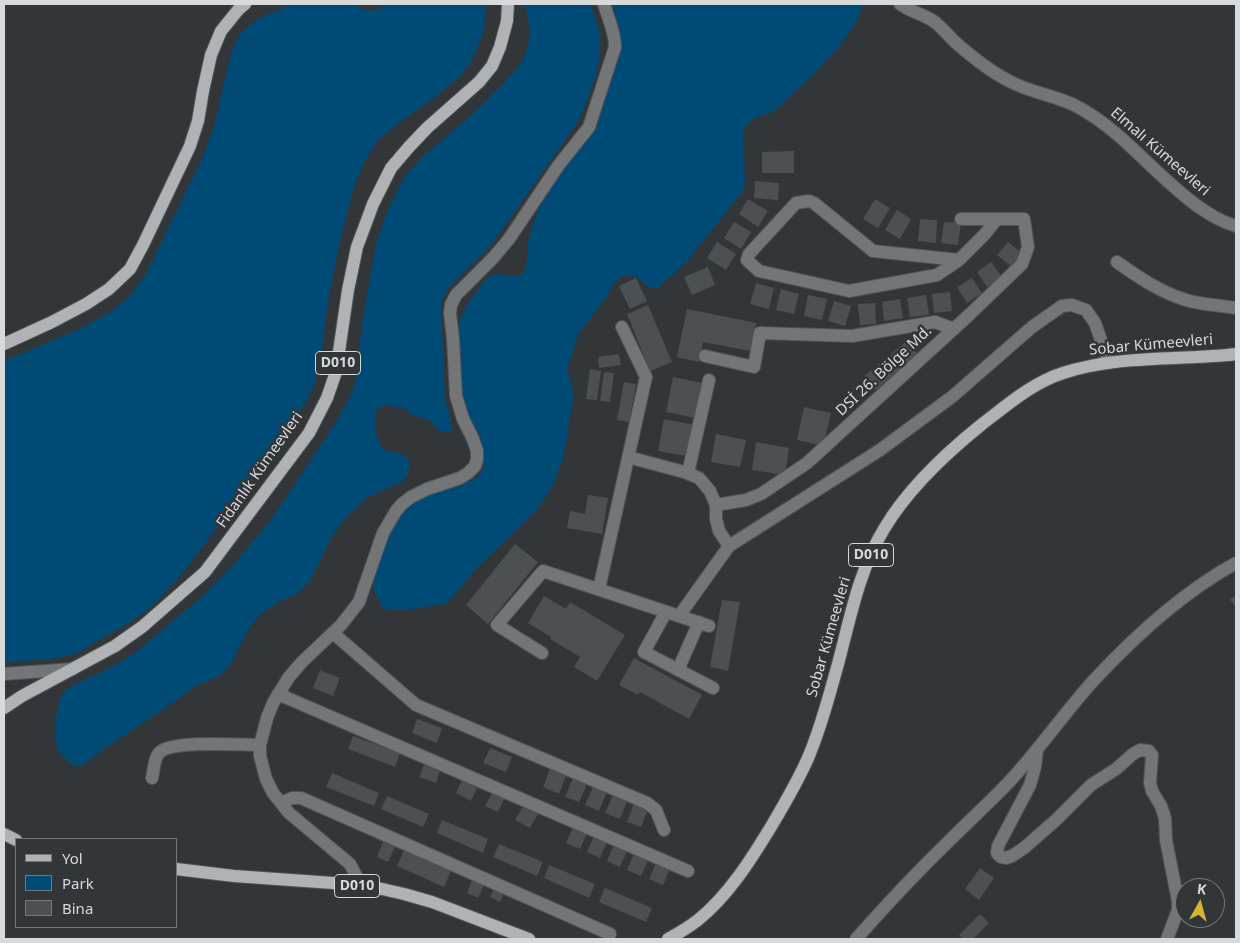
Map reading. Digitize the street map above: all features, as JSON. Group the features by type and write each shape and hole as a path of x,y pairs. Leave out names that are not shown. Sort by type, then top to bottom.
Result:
{"main road":[{"path":"4,344 86,304 109,289 130,269 143,246 190,146 198,121 211,55 221,31 244,4"},
{"name":"Fidanlık Kümeevleri","path":"75,668 115,646 142,627 205,572 309,433 327,398 336,372 348,290 357,247 373,204 391,168 409,147 427,128 479,82 492,66 500,47 507,21 508,4"},
{"name":"Sobar Kümeevleri","path":"668,939 700,919 732,884 756,850 794,788 822,720 857,592 870,558 884,529 904,501 933,468 968,435 1034,386 1069,371 1109,363 1236,354"},
{"name":"D010","path":"4,708 22,696 75,668"},
{"name":"D010","path":"178,869 382,889 423,900 529,939"}],"street":[{"path":"362,887 350,864 289,813 273,793 266,780 260,756 260,746 267,718 278,694 289,677 351,614 358,602 383,533 396,511 411,497 427,489 460,478 475,466 477,459 476,451 456,396 451,305 456,295 493,258 508,239 558,166 589,127 615,47 615,39 604,4"},
{"name":"Elmalı Kümeevleri","path":"900,4 907,10 929,18 990,70 1026,89 1072,104 1092,115 1120,137 1180,193 1206,212 1225,223 1236,226"},
{"path":"958,260 874,251 809,201 796,203 749,254 747,260 759,271 849,291 937,276 958,260 984,235 997,219"},
{"path":"961,219 997,219"},
{"name":"DSİ 26. Bölge Md.","path":"716,504 746,500 761,494 807,464 1022,264 1028,247 1024,219 997,219"},
{"path":"1117,262 1142,280 1167,293 1187,300 1236,308"},
{"path":"713,688 644,652 729,546 880,450 953,396 1032,327 1062,306 1072,305 1086,310 1095,323 1109,363"},
{"path":"705,356 754,367 760,333 852,336 935,322 954,329"},
{"path":"599,590 646,377 622,327"},
{"path":"688,473 709,380"},
{"path":"628,458 688,473 699,478 710,491 716,504 716,519 719,531 729,546"},
{"path":"856,939 892,899 1009,782 1093,680 1129,644 1179,600 1236,563"},
{"path":"542,653 497,625 543,571 704,624 678,670"},
{"path":"333,633 416,706 647,803 656,810 664,830"},
{"path":"4,674 75,668"},
{"path":"278,694 688,871"},
{"path":"152,778 158,753 175,746 260,746"},
{"path":"1037,750 1030,784 998,846 997,853 1001,857 1012,856 1024,848 1056,820 1091,785 1116,769 1133,754 1140,750 1148,751 1152,755 1150,782 1152,791 1161,806 1165,818 1166,840 1178,901 1178,910 1167,939"},
{"path":"281,803 292,798 301,798 610,934"}],"green space":[{"path":"293,4 355,4 362,9 375,10 386,4 486,4 484,31 474,56 464,72 443,91 379,139 364,162 354,188 342,231 327,306 321,361 312,390 289,431 182,574 151,607 130,622 75,654 57,658 4,663 4,361 82,328 113,310 129,297 146,274 201,161 214,127 231,54 240,34 256,20"},
{"path":"525,4 589,4 597,23 600,38 599,62 579,120 490,247 447,290 441,304 445,398 452,431 439,431 431,421 413,415 404,408 385,405 376,410 376,431 384,450 402,454 410,462 408,474 403,481 366,498 345,518 332,537 309,582 298,593 259,615 249,628 230,665 219,676 197,685 83,765 73,766 58,750 56,740 55,725 57,712 60,699 65,690 135,653 206,593 266,526 336,422 351,395 355,383 363,318 376,243 387,212 404,177 423,156 474,113 522,62 529,42 529,25"},
{"path":"613,4 863,4 856,22 848,34 821,66 781,106 749,122 744,130 743,138 745,183 742,192 687,261 657,289 648,287 632,275 623,276 613,284 606,298 578,334 567,370 574,394 563,459 552,487 536,511 476,569 451,599 444,604 406,610 383,608 374,591 373,582 383,548 395,522 404,509 417,498 470,481 479,476 483,468 482,455 465,410 462,392 459,322 469,301 488,277 497,274 520,276 524,271 527,262 528,242 538,210 557,178 577,150 616,25"}],"building":[{"path":"794,151 794,173 762,173 762,152"},
{"path":"755,181 779,183 778,200 754,198"},
{"path":"748,199 768,211 758,227 739,214"},
{"path":"875,199 890,208 878,228 863,219"},
{"path":"897,210 911,219 900,239 885,230"},
{"path":"920,219 937,220 936,243 918,241"},
{"path":"734,222 751,232 741,249 724,238"},
{"path":"944,222 961,223 958,245 941,243"},
{"path":"717,242 736,254 726,270 707,258"},
{"path":"1008,242 1023,254 1012,267 997,255"},
{"path":"991,262 1002,277 987,287 977,272"},
{"path":"708,267 715,285 692,295 684,277"},
{"path":"636,278 647,301 630,309 619,286"},
{"path":"972,278 982,293 967,303 957,287"},
{"path":"756,283 774,288 769,309 750,304"},
{"path":"781,289 799,294 794,314 776,310"},
{"path":"950,292 952,311 934,313 932,294"},
{"path":"808,295 827,299 822,320 804,316"},
{"path":"926,295 929,315 910,317 907,298"},
{"path":"900,299 903,318 884,321 882,302"},
{"path":"834,301 851,306 845,326 828,321"},
{"path":"875,303 876,324 860,325 858,304"},
{"path":"648,305 672,362 650,371 627,314"},
{"path":"687,309 756,323 751,351 703,342 699,362 677,357"},
{"path":"907,341 919,355 876,390 864,376"},
{"path":"619,354 621,365 599,368 598,357"},
{"path":"590,369 601,371 597,400 586,399"},
{"path":"604,372 614,373 610,402 600,401"},
{"path":"673,377 702,383 695,418 666,412"},
{"path":"624,382 636,384 629,422 617,420"},
{"path":"804,407 831,413 823,446 797,440"},
{"path":"664,419 694,425 687,456 658,451"},
{"path":"716,434 746,440 740,467 711,462"},
{"path":"756,442 789,448 785,475 752,470"},
{"path":"588,495 608,498 602,534 567,528 570,511 585,514"},
{"path":"515,544 538,562 488,624 466,605"},
{"path":"1236,595 1236,608 1230,599"},
{"path":"544,596 566,609 570,602 625,635 597,681 574,667 580,657 528,623"},
{"path":"722,600 740,602 728,671 710,667"},
{"path":"634,658 702,695 689,719 640,692 638,695 619,685"},
{"path":"320,670 340,678 333,696 313,688"},
{"path":"417,719 442,728 437,743 412,733"},
{"path":"353,736 400,753 395,767 348,749"},
{"path":"490,748 512,757 506,772 483,763"},
{"path":"424,765 440,771 436,783 419,777"},
{"path":"550,769 566,775 559,794 543,787"},
{"path":"332,773 379,793 374,806 326,787"},
{"path":"573,778 587,784 579,802 565,797"},
{"path":"462,780 477,788 471,801 456,793"},
{"path":"593,787 607,792 599,811 585,805"},
{"path":"492,793 504,799 498,812 485,806"},
{"path":"613,795 627,801 620,819 605,813"},
{"path":"387,796 429,814 423,827 381,809"},
{"path":"634,803 648,809 641,827 627,822"},
{"path":"523,806 538,814 530,828 515,820"},
{"path":"442,820 488,839 483,853 437,833"},
{"path":"573,827 587,833 580,849 566,843"},
{"path":"594,836 607,842 600,858 587,852"},
{"path":"383,842 395,847 388,862 377,857"},
{"path":"499,844 543,862 537,876 493,857"},
{"path":"614,845 627,851 620,867 607,861"},
{"path":"404,850 451,871 444,887 397,866"},
{"path":"634,854 648,860 641,876 627,870"},
{"path":"656,863 670,869 663,885 649,879"},
{"path":"549,865 595,884 589,898 544,878"},
{"path":"980,868 994,878 979,900 965,889"},
{"path":"472,880 484,885 478,898 467,893"},
{"path":"605,888 652,908 646,922 599,902"},
{"path":"494,889 504,893 500,902 490,897"},
{"path":"980,914 989,923 973,939 963,939 959,935"}]}
